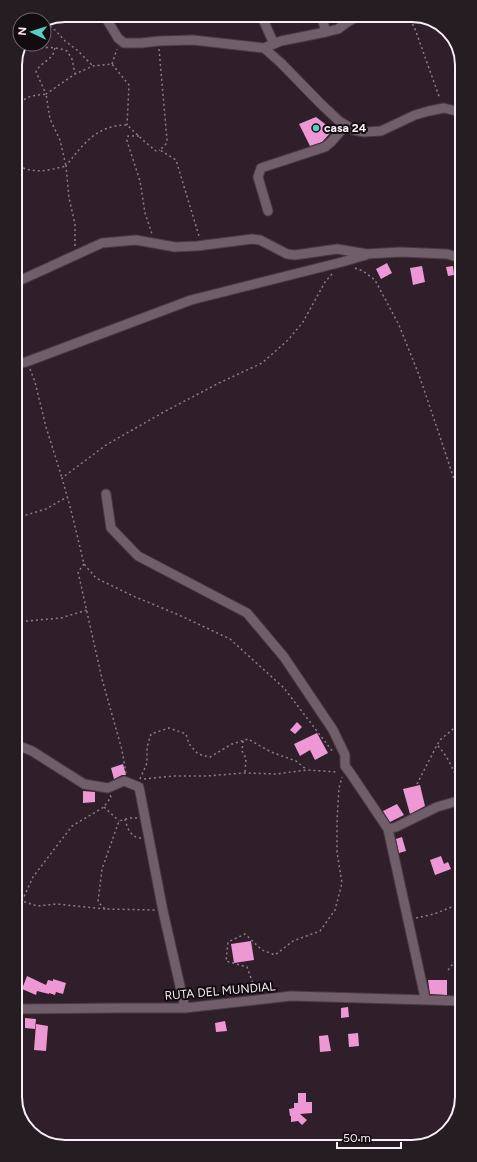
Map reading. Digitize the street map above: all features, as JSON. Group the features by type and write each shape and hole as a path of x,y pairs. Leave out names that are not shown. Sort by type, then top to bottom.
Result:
{"street":[{"path":"108,22 118,38 124,43 193,40 264,48 294,38 338,29 348,22"},
{"path":"264,22 274,44"},
{"path":"322,22 326,32"},
{"path":"264,48 281,63 339,122 354,130 364,132 381,131 415,115 444,108 455,111"},
{"path":"268,211 258,177 261,168 325,147 346,125"},
{"path":"22,280 102,243 136,240 175,247 197,246 252,239 260,240 287,254 296,255 337,249 367,254 400,252 447,254 455,256"},
{"path":"22,363 191,300 342,262 367,254"},
{"path":"106,494 111,528 138,556 247,613 284,657 333,730 345,755 345,766 388,829 424,993 424,1000"},
{"path":"22,747 84,784 108,788 124,781 134,782 139,787 163,911 185,1008"},
{"path":"388,829 455,802"},
{"name":"RUTA DEL MUNDIAL","path":"22,1009 185,1008 291,996 455,1001"}],"path":[{"path":"412,22 437,93 444,108"},
{"path":"52,28 93,66"},
{"path":"112,64 117,52 118,38"},
{"path":"159,41 167,140 166,144 160,150"},
{"path":"75,74 72,59 67,51 59,48 55,48 52,55 38,67 36,72 46,94 50,119 60,140 66,166 69,198 75,224 77,255"},
{"path":"22,100 31,96 46,94 75,74 93,66 112,64"},
{"path":"112,64 129,85 127,125"},
{"path":"22,168 26,170 41,171 66,166 78,150 96,133 115,125 127,125 156,151 160,150 176,160 199,235 197,246"},
{"path":"139,136 128,136 126,140 140,181 145,213 152,232 152,244"},
{"path":"62,478 106,445 219,383 262,363 288,340 303,322 325,282 342,262 364,271 375,280 399,325 419,375 455,484"},
{"path":"26,362 35,382 46,427 67,496 84,564 96,578 230,639 284,688 345,766"},
{"path":"22,516 46,509 67,496"},
{"path":"84,564 78,572 102,679 122,750 134,782"},
{"path":"22,621 61,618 87,610"},
{"path":"417,784 441,739 455,727"},
{"path":"134,782 147,763 147,747 151,734 169,728 186,734 189,744 198,754 210,757 232,744 248,739 271,752 296,761 307,770"},
{"path":"243,741 242,751 246,758 245,773"},
{"path":"437,745 442,750 455,775"},
{"path":"134,782 174,776 206,776 245,773 276,774 307,770 343,772 339,788 336,820 337,852 342,883 335,910 320,931 293,941 275,955 262,950 245,934 228,942 226,961 247,967 259,1000"},
{"path":"108,788 111,798 104,807 72,826 52,850 33,877 22,901 37,906 57,904 105,909 163,911"},
{"path":"104,807 119,821"},
{"path":"105,909 98,902 102,869 119,821 130,818 145,818"},
{"path":"124,819 128,830 137,838 149,839"},
{"path":"408,920 434,914 455,906"},
{"path":"448,970 455,962"}],"building":[{"name":"casa 24","path":"316,117 333,130 322,142 310,146 299,124"},
{"path":"387,263 392,273 381,279 376,269"},
{"path":"422,266 425,282 413,285 410,268"},
{"path":"453,266 454,275 448,276 446,267"},
{"path":"297,722 302,727 295,734 290,730"},
{"path":"317,733 328,753 315,760 310,750 300,756 294,744"},
{"path":"123,764 126,775 122,775 114,779 111,768"},
{"path":"420,785 425,806 410,814 403,789"},
{"path":"83,791 95,792 95,802 83,803"},
{"path":"397,804 404,815 390,822 383,811"},
{"path":"402,837 406,851 399,853 396,839"},
{"path":"441,856 444,864 448,862 451,869 435,875 430,860"},
{"path":"251,941 254,960 234,963 231,944"},
{"path":"27,976 46,985 48,980 53,981 53,979 66,983 63,994 56,992 55,995 37,991 36,995 22,989"},
{"path":"428,980 447,980 447,995 430,994"},
{"path":"348,1007 349,1017 341,1018 341,1008"},
{"path":"25,1018 36,1019 35,1029 25,1028"},
{"path":"225,1021 227,1031 216,1032 215,1023"},
{"path":"36,1024 48,1026 46,1051 34,1050"},
{"path":"358,1033 359,1046 349,1047 348,1034"},
{"path":"328,1035 331,1051 320,1052 319,1036"},
{"path":"298,1093 306,1093 306,1102 312,1102 312,1113 300,1114 307,1120 302,1125 298,1121 291,1122 289,1109 294,1108 294,1103 298,1103"}],"place":[{"name":"casa 24","path":"316,128"}]}
